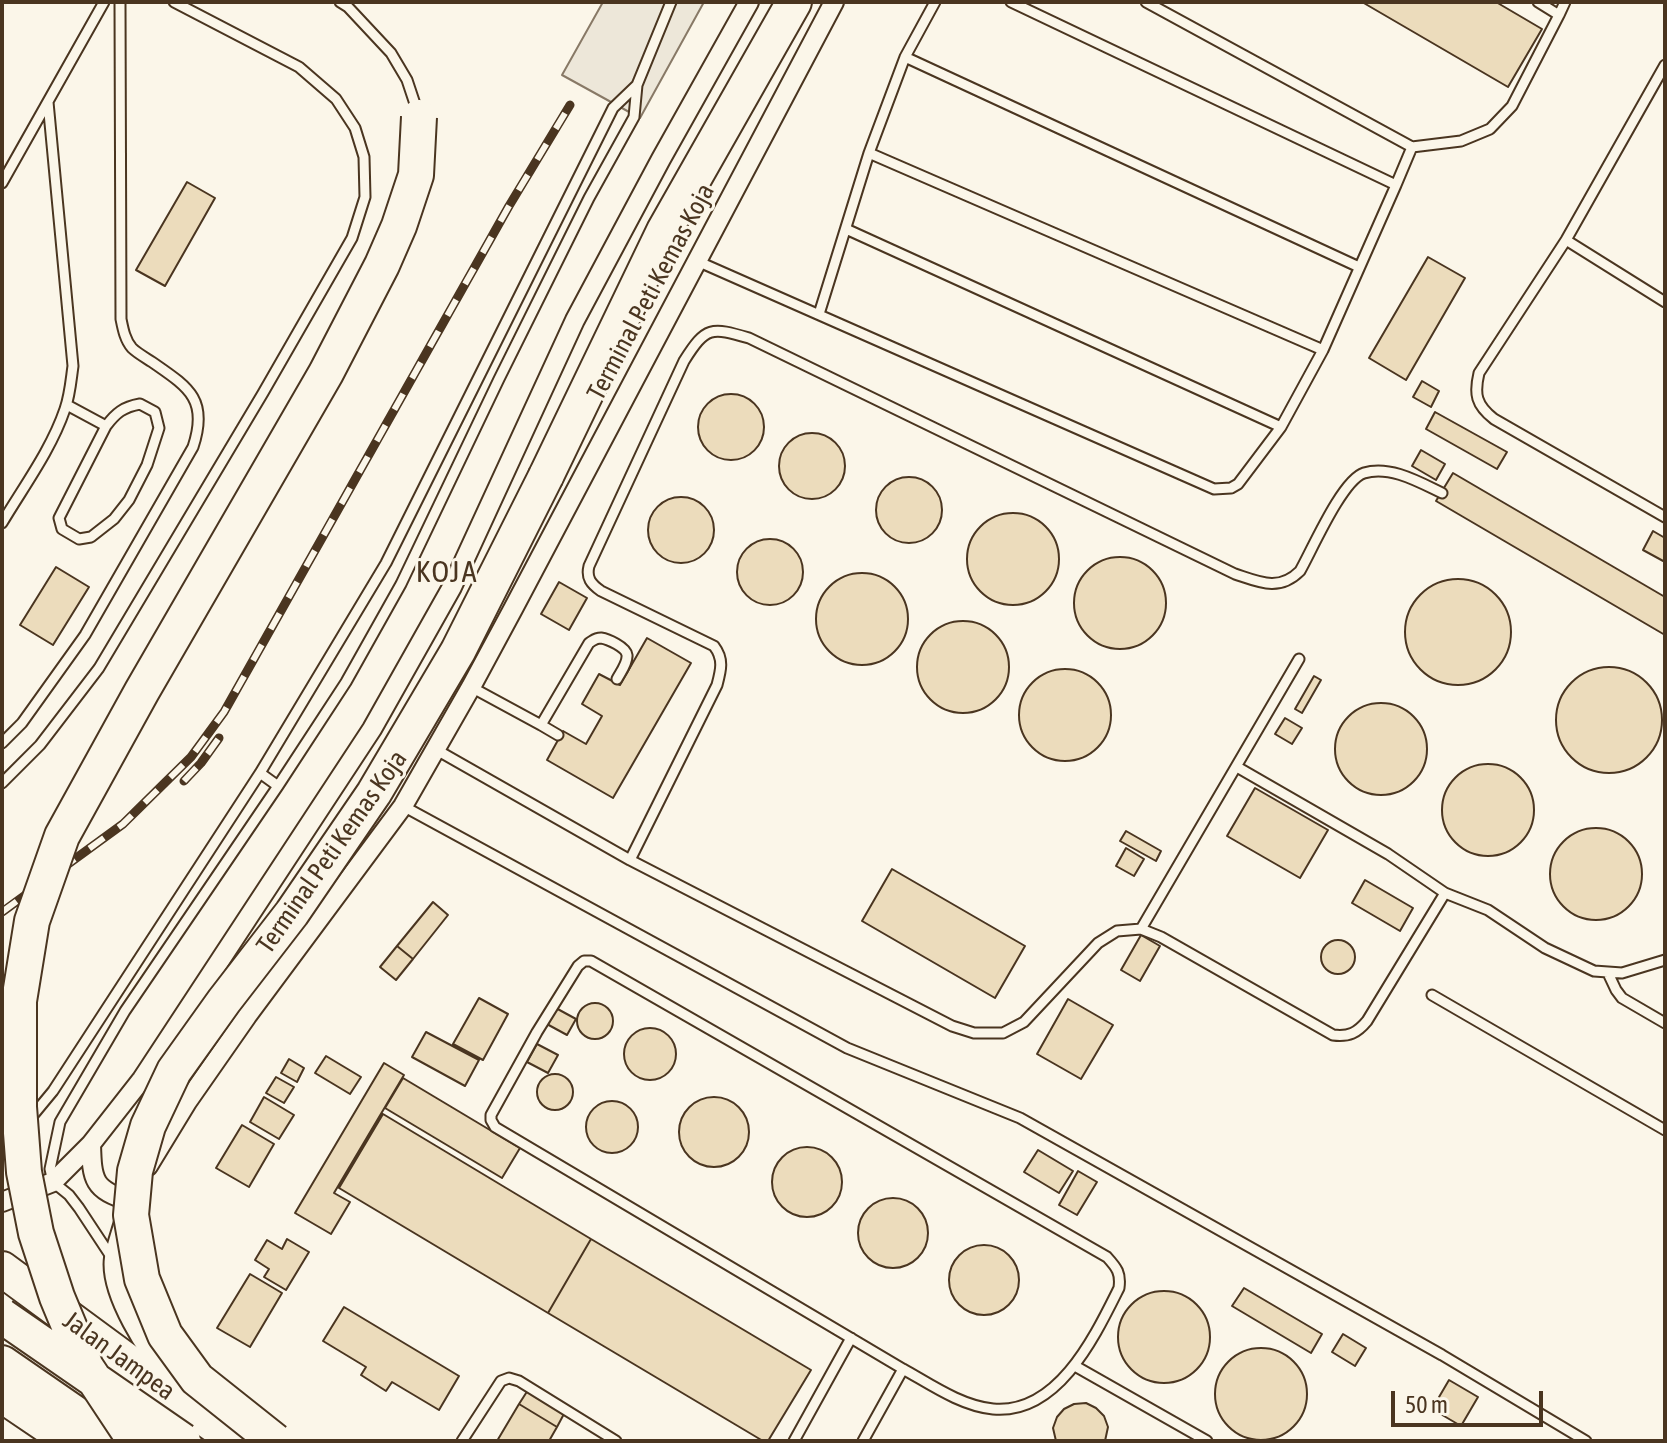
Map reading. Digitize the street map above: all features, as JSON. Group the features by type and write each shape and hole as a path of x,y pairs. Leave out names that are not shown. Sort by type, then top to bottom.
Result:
{"highway":[{"path":"275,1441 197,1379 165,1335 142,1279 131,1215 135,1171 148,1126 174,1071 292,913 374,793 458,651 664,231 794,2"},
{"path":"135,1441 86,1367 57,1297 36,1233 24,1172 19,1107 19,1001 32,921 62,836 157,664 326,373 382,265 416,175 419,117"},
{"name":"Jalan Jampea","path":"2,1269 205,1434"},
{"name":"Jalan Jampea","path":"2,1289 148,1390 205,1434 237,1441"},
{"path":"2,1316 205,1434"},
{"path":"2,1363 115,1441"},
{"path":"2,1395 70,1441"},
{"path":"2,1423 27,1441"}],"street":[{"name":"Terminal Peti Kemas Koja","path":"2,1202 53,1182 91,1144 142,1079 372,729 452,587 575,320 749,2"},
{"name":"Terminal Peti Kemas Koja","path":"205,1434 131,1323 119,1293 113,1260 133,1191 187,1102 247,1016 403,806 471,687 834,2"},
{"path":"91,1144 92,1171 103,1190 130,1201"}],"lane":[{"path":"2,183 104,2"},
{"path":"2,743 22,723 85,635 193,447 199,430 199,411 194,397 181,382 132,348 124,334 121,319 120,2"},
{"path":"2,783 40,745 99,668 352,238 365,197 364,157 355,128 336,99 299,67 174,2"},
{"path":"340,2 391,53 407,80 419,117"},
{"path":"113,1260 74,1202 53,1182 50,1169 60,1122 125,1011 346,682 401,584 589,198 634,117 637,85 671,2"},
{"path":"819,314 869,153 905,57 935,2"},
{"path":"1011,2 1396,185"},
{"path":"1146,2 1412,147 1461,141 1490,129 1512,106 1565,2"},
{"path":"1538,2 1559,15"},
{"path":"905,57 1359,267"},
{"path":"1665,65 1660,85 1566,240 1479,373 1475,387 1483,411 1503,425 1665,517"},
{"path":"12,1135 33,1117 53,1091 260,773 386,563 613,108 637,85"},
{"path":"2,523 49,445 67,405 73,366 48,102"},
{"path":"697,261 1214,489 1231,488 1238,484 1281,427 1323,350 1412,147"},
{"path":"869,153 1323,350"},
{"path":"846,229 1281,427"},
{"path":"1566,240 1665,302"},
{"path":"630,860 717,685 722,669 720,653 714,646 601,591 590,581 588,572 684,361 696,342 707,333 720,330 749,338 1220,567 1262,583 1278,584 1292,580 1351,480 1364,473 1405,476 1442,493"},
{"path":"471,393 488,401"},
{"path":"140,404 155,412 159,428 147,465 129,500 114,519 91,537 79,539 62,529 59,518 106,426 125,406 140,404"},
{"path":"67,405 106,426"},
{"path":"541,725 589,643 596,638 624,649 626,662 617,679"},
{"path":"1141,929 1299,659"},
{"path":"471,687 558,735"},
{"path":"435,749 630,860 952,1026 974,1033 1003,1033 1024,1022 1098,943 1117,931 1141,929 1161,937 1333,1035 1353,1034 1367,1021 1445,893"},
{"path":"1237,767 1388,854 1445,893 1488,910 1545,948 1579,966 1608,973 1637,970 1665,960"},
{"path":"260,773 278,786"},
{"path":"403,806 847,1048 1020,1118 1442,1355 1586,1441"},
{"path":"591,961 1107,1257 1121,1276 1119,1288 1075,1366 1038,1398 1007,1409 990,1409 963,1401 903,1369 493,1125 491,1115 537,1032 581,962 591,961"},
{"path":"1608,973 1622,998 1665,1023"},
{"path":"1432,995 1665,1130"},
{"path":"794,1441 851,1338"},
{"path":"1075,1366 1207,1441"},
{"path":"863,1441 903,1369"},
{"path":"462,1441 501,1381 509,1378 519,1381 616,1441"}],"shaded area":[{"path":"603,2 704,2 640,118 562,75"}],"building":[{"path":"1362,2 1496,2 1542,29 1508,87"},
{"path":"187,182 215,198 165,286 136,270"},
{"path":"1428,257 1465,278 1406,380 1369,358"},
{"path":"1422,381 1439,391 1431,407 1413,397"},
{"path":"731,394 744,396 759,409 764,427 762,440 749,455 731,460 718,458 703,445 698,427 700,414 713,399"},
{"path":"1435,412 1507,452 1497,469 1426,429"},
{"path":"812,433 825,435 840,448 845,466 843,479 830,494 812,499 799,497 784,484 779,466 781,453 794,438"},
{"path":"1421,450 1445,464 1436,480 1412,466"},
{"path":"1453,473 1665,597 1665,635 1436,501"},
{"path":"909,477 922,479 937,492 942,510 940,523 927,538 909,543 896,541 881,528 876,510 878,497 891,482"},
{"path":"675,497 687,497 699,502 709,512 714,530 712,543 699,558 687,563 675,563 663,558 653,548 648,536 648,524 653,512 663,502"},
{"path":"1013,513 1031,516 1046,526 1056,541 1059,559 1056,577 1046,592 1031,602 1013,605 995,602 980,592 970,577 967,559 970,541 980,526 995,516"},
{"path":"1653,531 1665,538 1665,562 1643,550"},
{"path":"764,539 776,539 788,544 798,554 803,572 801,585 788,600 776,605 764,605 752,600 742,590 737,578 737,566 742,554 752,544"},
{"path":"1120,557 1138,560 1153,570 1163,585 1166,603 1163,621 1153,636 1138,646 1120,649 1102,646 1087,636 1077,621 1074,603 1077,585 1087,570 1102,560"},
{"path":"56,567 89,587 53,645 20,625"},
{"path":"862,573 880,576 895,586 905,601 908,619 905,637 895,652 880,662 862,665 844,662 829,652 819,637 816,619 819,601 829,586 844,576"},
{"path":"1458,579 1478,583 1495,595 1507,612 1511,632 1507,652 1495,669 1478,681 1458,685 1438,681 1421,669 1409,652 1405,632 1409,612 1421,595 1438,583"},
{"path":"559,582 587,598 569,630 541,614"},
{"path":"963,621 981,624 996,634 1006,649 1009,667 1006,685 996,700 981,710 963,713 945,710 930,700 920,685 917,667 920,649 930,634 945,624"},
{"path":"647,638 691,663 613,798 547,760 563,731 586,744 602,716 582,704 599,674 620,685"},
{"path":"1609,667 1629,671 1646,683 1658,700 1662,720 1658,740 1646,757 1629,769 1609,773 1589,769 1572,757 1560,740 1556,720 1560,700 1572,683 1589,671"},
{"path":"1065,669 1083,672 1098,682 1108,697 1111,715 1108,733 1098,748 1083,758 1065,761 1047,758 1032,748 1022,733 1019,715 1022,697 1032,682 1047,672"},
{"path":"1314,676 1321,680 1302,713 1295,709"},
{"path":"1381,703 1399,706 1414,716 1424,731 1427,749 1424,767 1414,782 1399,792 1381,795 1363,792 1348,782 1338,767 1335,749 1338,731 1348,716 1363,706"},
{"path":"1285,718 1302,728 1292,744 1275,734"},
{"path":"1488,764 1506,767 1521,777 1531,792 1534,810 1531,828 1521,843 1506,853 1488,856 1470,853 1455,843 1445,828 1442,810 1445,792 1455,777 1470,767"},
{"path":"1255,788 1328,830 1300,878 1227,836"},
{"path":"1596,828 1614,831 1629,841 1639,856 1642,874 1639,892 1629,907 1614,917 1596,920 1578,917 1563,907 1553,892 1550,874 1553,856 1563,841 1578,831"},
{"path":"1126,831 1161,851 1156,861 1120,841"},
{"path":"1126,848 1144,859 1134,876 1116,866"},
{"path":"892,869 1025,946 995,998 862,921"},
{"path":"1365,880 1413,908 1400,931 1352,903"},
{"path":"433,902 448,915 413,959 397,946"},
{"path":"1141,935 1160,946 1140,981 1121,970"},
{"path":"1338,940 1350,945 1355,957 1350,969 1338,974 1326,969 1321,957 1326,945"},
{"path":"397,946 413,959 396,980 380,967"},
{"path":"479,998 508,1014 483,1060 453,1044"},
{"path":"1068,999 1113,1025 1081,1079 1037,1054"},
{"path":"595,1003 607,1009 613,1021 607,1033 595,1039 583,1033 577,1021 583,1009"},
{"path":"554,1007 576,1019 567,1035 545,1023"},
{"path":"650,1028 668,1036 676,1054 668,1072 650,1080 632,1072 624,1054 632,1036"},
{"path":"426,1032 479,1060 465,1086 412,1057"},
{"path":"537,1044 558,1055 548,1073 527,1062"},
{"path":"326,1056 361,1077 350,1094 315,1073"},
{"path":"289,1059 304,1068 297,1082 281,1073"},
{"path":"384,1063 404,1075 334,1193 350,1202 331,1234 295,1213"},
{"path":"555,1074 567,1080 573,1092 567,1104 555,1110 543,1104 537,1092 543,1080"},
{"path":"276,1077 294,1087 284,1103 266,1093"},
{"path":"403,1078 520,1148 502,1178 385,1108"},
{"path":"264,1097 294,1115 279,1139 250,1122"},
{"path":"714,1097 733,1103 743,1113 749,1132 743,1151 733,1161 714,1167 695,1161 685,1151 679,1132 685,1113 695,1103"},
{"path":"612,1101 630,1109 638,1127 630,1145 612,1153 594,1145 586,1127 594,1109"},
{"path":"383,1114 591,1239 548,1313 339,1188"},
{"path":"242,1125 274,1144 249,1187 216,1168"},
{"path":"807,1147 826,1153 836,1163 842,1182 836,1201 826,1211 807,1217 788,1211 778,1201 772,1182 778,1163 788,1153"},
{"path":"1038,1150 1073,1171 1059,1193 1024,1172"},
{"path":"1078,1171 1097,1182 1077,1215 1059,1205"},
{"path":"893,1198 912,1204 922,1214 928,1233 922,1252 912,1262 893,1268 874,1262 864,1252 858,1233 864,1214 874,1204"},
{"path":"287,1239 309,1252 286,1290 264,1277 269,1269 255,1260 267,1240 282,1249"},
{"path":"591,1239 811,1370 768,1441 763,1441 548,1313"},
{"path":"984,1245 1003,1251 1013,1261 1019,1280 1013,1299 1003,1309 984,1315 965,1309 955,1299 949,1280 955,1261 965,1251"},
{"path":"250,1274 282,1293 250,1347 217,1328"},
{"path":"1244,1288 1322,1334 1311,1353 1232,1306"},
{"path":"1164,1291 1182,1294 1197,1304 1207,1319 1210,1337 1207,1355 1197,1370 1182,1380 1164,1383 1146,1380 1131,1370 1121,1355 1118,1337 1121,1319 1131,1304 1146,1294"},
{"path":"344,1307 459,1376 439,1410 392,1382 386,1391 361,1375 366,1367 323,1341"},
{"path":"1343,1334 1366,1348 1355,1366 1332,1352"},
{"path":"1261,1348 1279,1351 1294,1361 1304,1376 1307,1394 1304,1412 1294,1427 1279,1437 1261,1440 1243,1437 1228,1427 1218,1412 1215,1394 1218,1376 1228,1361 1243,1351"},
{"path":"1449,1380 1478,1397 1461,1426 1432,1409"},
{"path":"528,1390 565,1412 557,1427 519,1404"},
{"path":"1086,1403 1104,1416 1108,1427 1105,1441 1056,1441 1053,1428 1057,1417 1074,1404"},
{"path":"519,1404 557,1427 549,1441 497,1441"}],"railway":[{"path":"2,912 123,824 191,757 224,712 509,206 570,105"},
{"path":"184,781 219,738"}],"district":[{"name":"KOJA","path":"447,573"}]}
